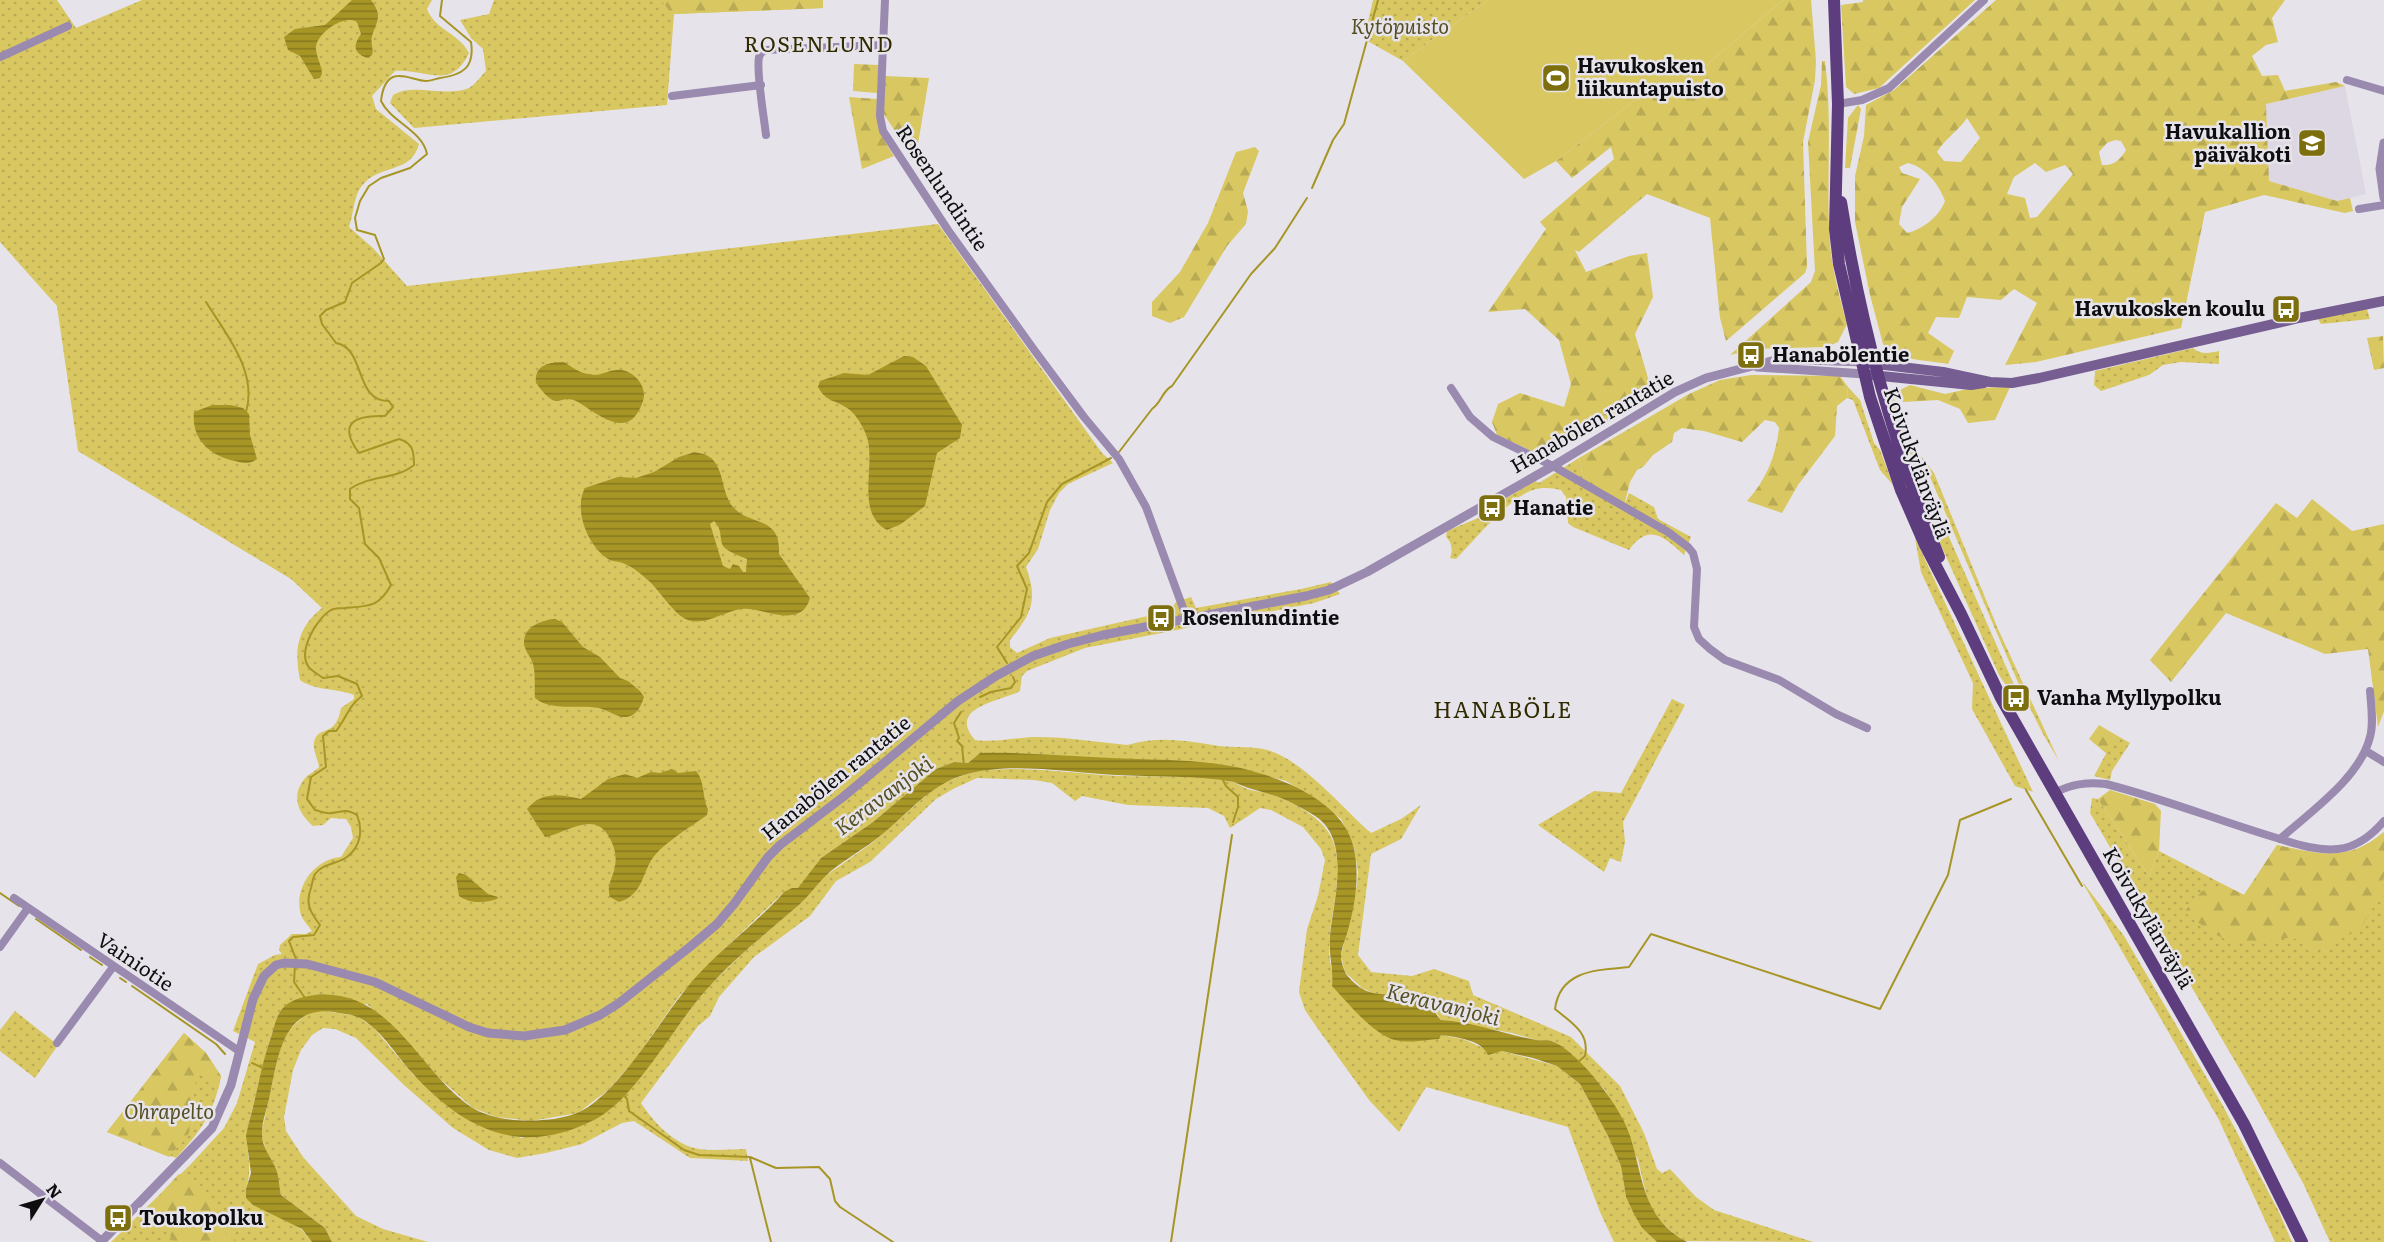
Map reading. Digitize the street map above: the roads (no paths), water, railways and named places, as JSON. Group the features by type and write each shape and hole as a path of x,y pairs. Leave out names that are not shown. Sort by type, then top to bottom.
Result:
{"main road":[{"name":"Koivukylänväylä","path":"1834,0 1838,104 1835,229 1839,264 1869,369 1911,486 1961,614 2001,698 2244,1124 2302,1242"},
{"path":"1869,369 1971,385 1990,382 2012,383 2289,320 2384,301"}],"street":[{"name":"Rosenlundintie","path":"885,0 880,116 883,131 948,230 1035,351 1124,467 1146,507 1187,619"},
{"path":"1838,104 1862,100 1889,88 1984,0"},
{"path":"0,57 68,26"},
{"path":"766,135 759,57 766,50 883,45"},
{"path":"2348,80 2384,91"},
{"path":"672,96 760,85"},
{"path":"2384,143 2380,169 2384,198"},
{"path":"2359,209 2384,205"},
{"name":"Hanabölen rantatie","path":"102,1241 212,1128 231,1085 238,1051 260,984 271,969 280,964 307,964 375,982 470,1027 488,1033 515,1036 544,1035 583,1023 619,1003 691,946 723,917 768,857 780,845 843,797 958,701 996,676 1033,656 1103,635 1329,590 1367,572 1553,466 1675,392 1719,374 1779,359 1869,369"},
{"path":"1451,388 1470,417 1493,437 1553,466 1668,532 1688,546 1693,553 1697,569 1694,627 1699,639 1710,649 1725,660 1779,680 1836,714 1867,728"},
{"path":"2280,839 2344,781 2359,763 2371,735 2370,691"},
{"path":"2366,751 2384,762"},
{"path":"2054,793 2070,785 2106,783 2249,831 2320,849 2339,849 2366,838 2384,821"},
{"name":"Vainiotie","path":"14,898 238,1051"},
{"path":"0,947 28,908"},
{"path":"57,1043 113,967"},
{"path":"0,1163 102,1241"}],"waterway":[{"path":"296,959 289,941 293,937 314,935 320,925 311,912 309,903 309,893 315,874 318,870 347,857 352,853 360,838 357,815 346,811 325,813 315,810 307,799 311,777 326,767 323,736 329,731 336,731 362,696 357,684 338,676 323,678 311,669 306,659 307,643 320,620 331,610 372,604 382,598 391,585 379,558 365,544 359,508 350,499 350,489 365,481 399,473 414,465 412,449 399,439 359,453 352,442 349,434 353,422 366,417 385,416 393,407 389,401 378,399 370,393 352,354 345,347 336,343 322,324 320,316 326,310 345,302 352,283 384,259 375,235 357,230 355,218 360,201 369,186 381,178 410,168 427,154 413,132 392,115 381,101 386,84 397,76 426,81 448,77 461,72 469,64 472,51 471,42 440,16 442,0"},
{"path":"1312,188 1333,140 1344,124 1378,0"},
{"path":"1119,452 1172,386 1251,274 1275,248 1307,198"},
{"path":"206,302 231,340 244,368 249,397 246,412"},
{"path":"1007,663 997,647 1021,617 1027,589 1017,566 1029,553 1047,502 1062,484 1111,458"},
{"path":"980,697 1011,688 1015,682 1013,677"},
{"path":"961,712 954,723 959,738 957,741 962,746 964,766"},
{"path":"1222,778 1226,786 1238,797 1238,807 1233,822"},
{"path":"2026,790 2082,886"},
{"path":"1578,1062 1585,1056 1585,1041 1578,1029 1555,1009 1558,996 1564,986 1582,974 1629,967 1651,934 1880,1009 1948,875 1960,820 2011,799"},
{"path":"1171,1242 1232,835"},
{"path":"0,893 19,906"},
{"path":"36,919 81,950"},
{"path":"90,957 102,965"},
{"path":"295,965 294,982 305,998"},
{"path":"120,978 126,982"},
{"path":"132,986 216,1044 225,1054"},
{"path":"252,1063 263,1068"},
{"path":"622,1093 627,1099 629,1111 684,1150 699,1155 750,1157 776,1168 819,1167 830,1179 835,1201 840,1207 893,1242"},
{"path":"750,1158 771,1242"}],"place":[{"name":"Havukosken liikuntapuisto","path":"1556,78"},
{"name":"Havukallion päiväkoti","path":"2312,143"},
{"name":"Havukosken koulu","path":"2286,309"},
{"name":"Hanabölentie","path":"1751,355"},
{"name":"Hanatie","path":"1492,508"},
{"name":"Rosenlundintie","path":"1161,618"},
{"name":"Vanha Myllypolku","path":"2016,698"},
{"name":"Toukopolku","path":"118,1218"}],"district":[{"name":"ROSENLUND","path":"819,45"},
{"name":"HANABÖLE","path":"1503,710"}],"park label":[{"name":"Kytöpuisto","path":"1400,27"},
{"name":"Ohrapelto","path":"169,1112"}],"water label":[{"name":"Keravanjoki","path":"884,796"},
{"name":"Keravanjoki","path":"1443,1005"}]}
